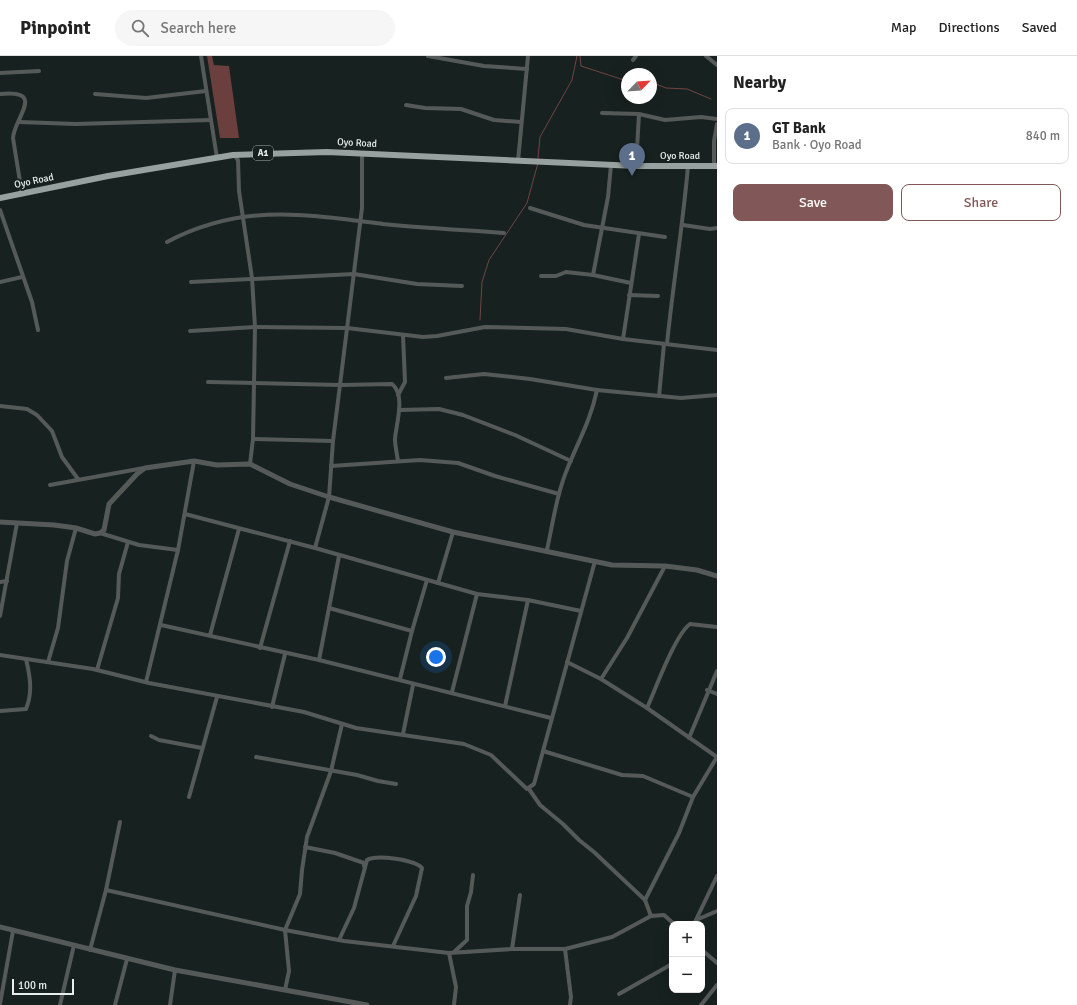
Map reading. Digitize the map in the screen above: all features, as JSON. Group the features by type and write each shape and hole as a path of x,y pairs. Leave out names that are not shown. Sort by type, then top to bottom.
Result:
{"highway":[{"name":"Oyo Road","path":"0,198 22,195 108,176 233,155 327,152 636,166 716,166"}],"street":[{"path":"201,56 217,158"},
{"path":"428,56 484,66 527,69"},
{"path":"518,161 528,56"},
{"path":"706,56 711,58 717,65"},
{"path":"0,73 39,71"},
{"path":"95,94 146,98 206,91"},
{"path":"0,94 16,92 22,96 26,107 15,129 13,138 22,195"},
{"path":"406,105 425,108 460,109 494,120 521,122"},
{"path":"602,113 639,114 665,120 701,117 717,119"},
{"path":"636,166 639,114"},
{"path":"19,122 76,124 211,120"},
{"path":"716,166 714,141 717,124"},
{"path":"315,548 329,497 333,441 360,220 363,188 362,154"},
{"path":"233,155 238,160 239,191 252,278 255,327 253,439 250,464"},
{"path":"593,275 602,228 611,165"},
{"path":"659,396 673,281 683,225 688,166"},
{"path":"530,208 579,224 665,237"},
{"path":"0,210 22,277 32,302 38,330"},
{"path":"167,242 192,229 243,216 301,214 428,228 504,232"},
{"path":"683,225 710,229 717,228"},
{"path":"623,339 639,234"},
{"path":"541,276 556,276 566,272 631,282"},
{"path":"191,282 354,274 417,284 462,286"},
{"path":"0,282 22,277"},
{"path":"629,296 658,296"},
{"path":"190,331 255,327 347,328 403,335 437,336 485,326 566,329 623,339 717,350"},
{"path":"398,395 405,382 403,335"},
{"path":"446,378 484,374 507,376 597,390 659,396 688,398 717,395"},
{"path":"208,382 340,385 392,384 396,388 398,395 399,410 396,439 398,461"},
{"path":"547,550 559,494 571,461 591,416 597,390"},
{"path":"0,406 27,409 47,425 52,431 62,457 78,479"},
{"path":"399,410 439,409 463,415 515,434 571,461"},
{"path":"253,439 333,441"},
{"path":"331,466 420,460 458,463 495,476 559,494"},
{"path":"50,485 78,479 194,461 217,464 250,464 290,484 329,497 453,532 547,550 612,565 665,566 697,570 717,576"},
{"path":"146,682 161,626 178,550 194,461"},
{"path":"100,533 104,530 109,504 137,474 145,468"},
{"path":"185,514 290,541 477,594 528,600 581,611"},
{"path":"0,522 54,525 76,528 95,534 100,533 128,542 178,550"},
{"path":"0,616 17,524"},
{"path":"48,662 58,628 67,561 76,528"},
{"path":"210,635 239,529"},
{"path":"438,583 453,532"},
{"path":"260,648 290,541"},
{"path":"97,670 118,598 119,574 128,542"},
{"path":"319,660 339,556"},
{"path":"530,789 534,784 595,561"},
{"path":"601,679 626,638 665,566"},
{"path":"400,679 427,580"},
{"path":"0,582 7,581"},
{"path":"452,692 477,594"},
{"path":"505,706 528,600"},
{"path":"329,608 412,631"},
{"path":"647,708 674,647 685,627 690,624 717,627"},
{"path":"161,626 210,635 285,654 319,660 400,679 413,684 452,692 551,718"},
{"path":"272,707 285,654"},
{"path":"0,655 97,670 217,697 304,712 342,724 472,746 491,755 524,788 530,789 540,805 563,824 645,900 651,916"},
{"path":"0,711 26,709 30,699 31,682 26,659"},
{"path":"567,662 601,679 647,708 717,757 693,797 679,833 645,900"},
{"path":"689,738 707,690 717,671"},
{"path":"403,734 413,684"},
{"path":"707,690 717,694"},
{"path":"189,797 217,697"},
{"path":"285,990 289,971 285,930 300,894 305,847 313,818 331,771 342,724"},
{"path":"151,736 159,740 202,748"},
{"path":"543,751 622,775 642,776 693,797"},
{"path":"256,757 396,784"},
{"path":"90,950 106,890 120,822"},
{"path":"305,847 334,853 364,863 365,868"},
{"path":"338,940 354,908 367,860 375,857 407,861 422,867 416,896 393,946"},
{"path":"454,952 467,940 467,906 471,892 473,875"},
{"path":"695,921 717,876"},
{"path":"106,890 285,930 338,940 449,953 512,949 565,949 612,937 651,916 664,915 671,921"},
{"path":"512,949 520,895"},
{"path":"697,921 717,910"},
{"path":"0,927 175,970 285,990 337,1002 367,1005"},
{"path":"0,1004 13,931"},
{"path":"60,1005 74,946"},
{"path":"565,949 571,997 570,1005"},
{"path":"449,953 456,987 454,1005"},
{"path":"705,953 717,963"},
{"path":"115,1005 127,959"},
{"path":"618,994 669,966"},
{"path":"170,1005 175,970"},
{"path":"701,1005 717,985"}],"shaded area":[{"path":"207,56 212,56 214,65 229,66 239,138 220,138"}],"waterway":[{"path":"538,158 540,137 572,80 577,56"},
{"path":"580,56 581,66 621,79"},
{"path":"657,84 666,88 687,89 711,99"},
{"path":"480,320 482,282 489,260 527,203 538,163"}],"place":[{"name":"GT Bank","path":"632,176"}]}
